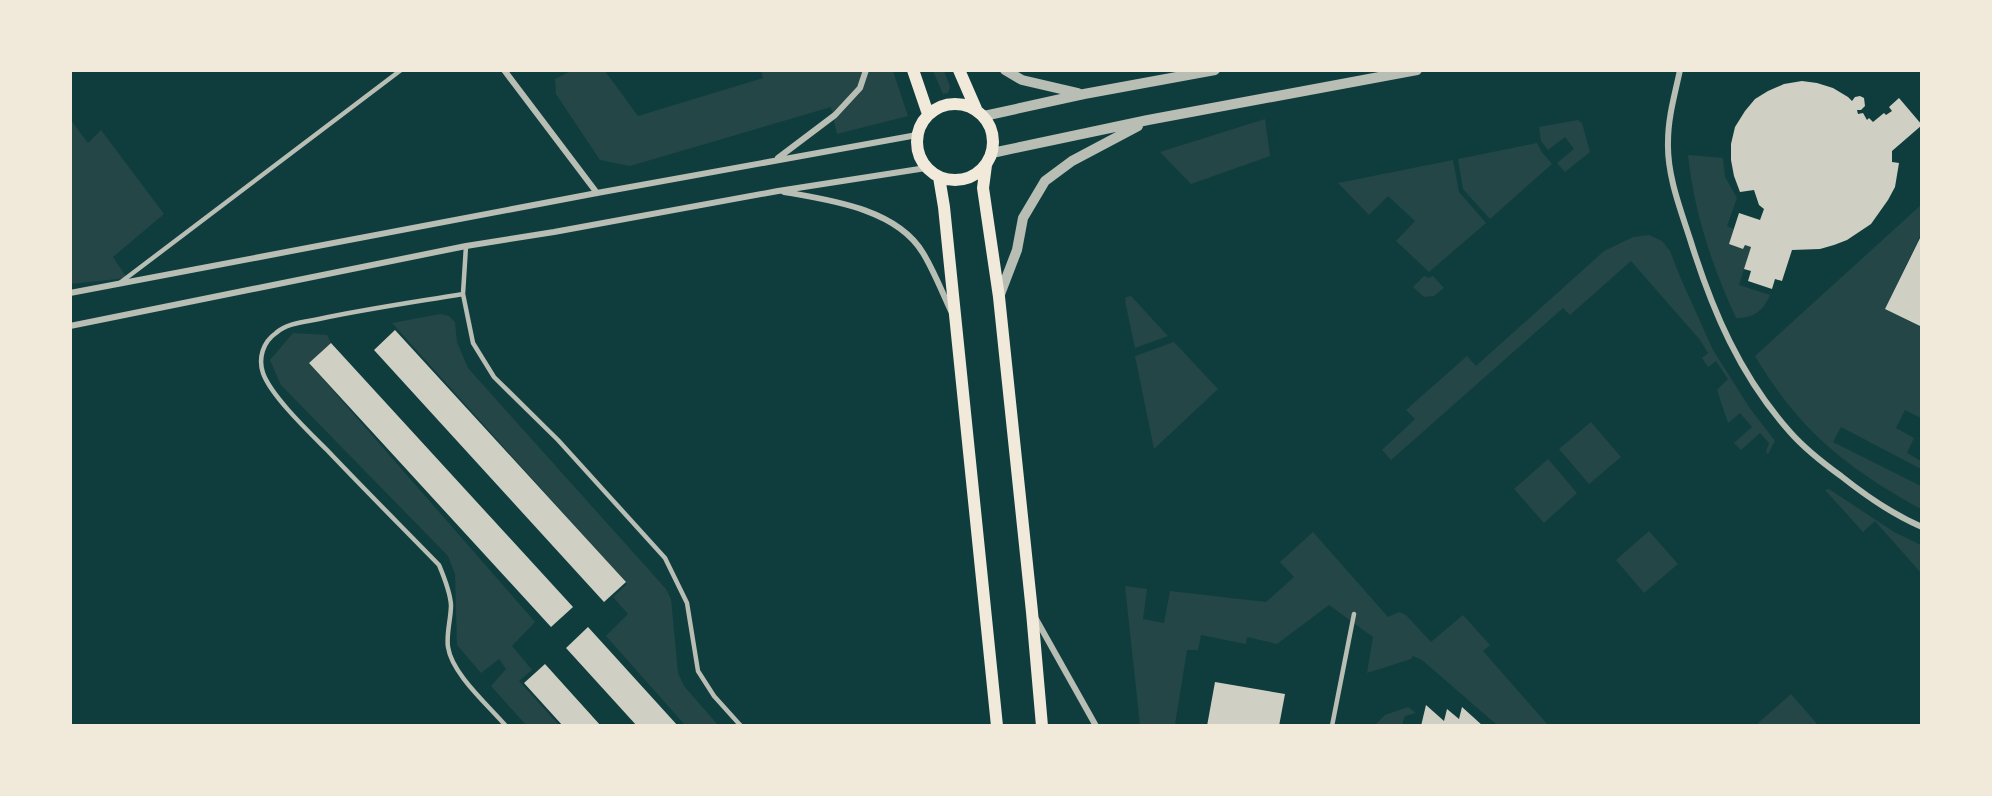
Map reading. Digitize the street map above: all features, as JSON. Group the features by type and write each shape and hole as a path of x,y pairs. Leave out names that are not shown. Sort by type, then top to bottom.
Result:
{"main road":[{"path":"913,70 928,114"},
{"path":"959,70 992,133 992,153 986,165 977,174 966,179 953,181 939,177 926,168 918,155 917,135 928,114 949,103 964,104 980,113"},
{"path":"986,165 983,188 999,297 1042,726"},
{"path":"939,177 944,207 997,726"}],"street":[{"path":"504,70 597,193"},
{"path":"776,160 835,115 860,88 866,70"},
{"path":"1005,70 1022,80 1084,94"},
{"path":"980,113 1215,70"},
{"path":"992,153 1149,120 1417,70"},
{"path":"1673,70 1679,74"},
{"path":"1686,70 1679,74 1670,111 1668,143 1670,167 1704,285 1729,343 1767,405 1815,456 1861,492 1900,518 1922,527"},
{"path":"999,297 1017,250 1023,218 1045,181 1071,161 1149,120"},
{"path":"70,293 917,135"},
{"path":"70,326 466,246 778,191 926,168"},
{"path":"778,191 837,201 871,212 901,229 922,252 956,323"},
{"path":"1032,612 1096,726"}],"lane":[{"path":"119,284 401,70"},
{"path":"466,246 463,294 473,343 494,376 558,440 665,558 687,603 698,671 714,696 741,726"},
{"path":"463,294 355,311 288,326 277,331 268,339 262,351 261,363 264,375 281,401 439,565 446,581 451,603 448,646 452,660 469,684 506,726"},
{"path":"1332,726 1354,614"}],"shaded area":[{"path":"571,71 605,71 638,116 763,78 761,71 893,71 908,116 837,134 831,107 630,166 600,160 556,94 555,79"},
{"path":"933,71 944,71 950,87 948,93 943,94"},
{"path":"70,119 88,143 101,130 164,214 113,257 127,278 71,284"},
{"path":"1265,119 1270,156 1191,184 1160,152"},
{"path":"1578,120 1582,123 1590,152 1565,172 1557,163 1574,149 1565,137 1548,150 1541,141 1539,127"},
{"path":"1537,143 1552,164 1490,219 1463,189 1458,159"},
{"path":"1688,155 1723,158 1725,177 1737,198 1727,226 1734,229 1729,244 1743,249 1745,245 1751,247 1739,285 1770,295 1761,309 1748,317 1736,318 1719,279 1699,218"},
{"path":"1453,160 1459,192 1486,223 1429,272 1396,241 1415,221 1388,196 1369,215 1338,183"},
{"path":"1921,205 1921,234 1885,309 1921,327 1921,418 1905,410 1896,428 1914,438 1907,453 1921,461 1921,469 1841,427 1833,442 1921,486 1921,509 1871,479 1825,444 1786,402 1755,356"},
{"path":"1649,235 1662,241 1670,251 1713,350 1749,407 1775,441 1768,454 1766,452 1769,443 1760,433 1741,450 1734,443 1752,427 1740,413 1728,423 1717,390 1728,379 1716,361 1708,367 1702,358 1708,353 1700,340 1631,261 1570,315 1563,308 1391,460 1382,450 1415,419 1406,410 1467,356 1476,366 1604,251 1633,237"},
{"path":"1424,276 1429,278 1433,276 1444,288 1434,296 1424,297 1413,287"},
{"path":"1131,296 1168,336 1135,348 1125,301 1126,297"},
{"path":"440,314 449,316 455,322 457,342 468,368 666,589 671,599 678,673 684,686 718,725 685,725 606,636 628,614 613,597 627,584 392,323"},
{"path":"293,333 327,335 331,343 309,363 535,622 512,646 532,670 519,681 559,725 526,725 491,686 506,669 499,659 481,673 457,645 455,574 448,556 281,385 270,360"},
{"path":"1174,342 1218,389 1154,449 1135,356"},
{"path":"1591,422 1621,457 1589,484 1559,449"},
{"path":"1548,459 1577,493 1544,523 1514,489"},
{"path":"1829,489 1894,532 1921,545 1921,573 1875,521 1863,532 1825,490"},
{"path":"1649,531 1678,564 1644,593 1616,560"},
{"path":"1313,532 1388,617 1399,612 1406,615 1431,642 1463,615 1490,645 1483,651 1548,725 1497,725 1422,660 1413,656 1411,659 1367,673 1373,637 1329,605 1277,644 1247,637 1246,644 1201,635 1198,650 1187,650 1175,725 1140,725 1125,586 1147,589 1143,619 1164,623 1170,591 1266,602 1294,577 1280,562"},
{"path":"1791,694 1818,725 1760,725 1758,723"},
{"path":"1408,707 1416,713 1405,716 1402,725 1375,725 1385,715"}],"building":[{"path":"1802,81 1833,88 1852,101 1855,97 1864,98 1865,106 1857,110 1858,114 1863,113 1867,120 1869,118 1873,122 1884,113 1886,115 1892,111 1889,107 1899,98 1922,125 1892,151 1892,162 1899,163 1895,187 1871,224 1847,240 1834,245 1820,249 1792,250 1782,281 1775,279 1772,289 1748,281 1751,271 1744,269 1751,247 1745,245 1743,249 1729,244 1739,213 1760,220 1764,209 1759,205 1754,190 1740,192 1731,160 1731,144 1735,127 1755,99 1784,84"},
{"path":"1922,234 1922,327 1885,309"},
{"path":"395,330 626,582 604,602 374,350"},
{"path":"331,343 573,607 551,627 309,363"},
{"path":"588,627 678,726 637,726 566,648"},
{"path":"545,664 601,726 563,726 524,683"},
{"path":"1215,682 1285,694 1279,726 1207,726"},
{"path":"1426,705 1444,721 1447,709 1459,719 1462,707 1483,726 1421,726"}]}
